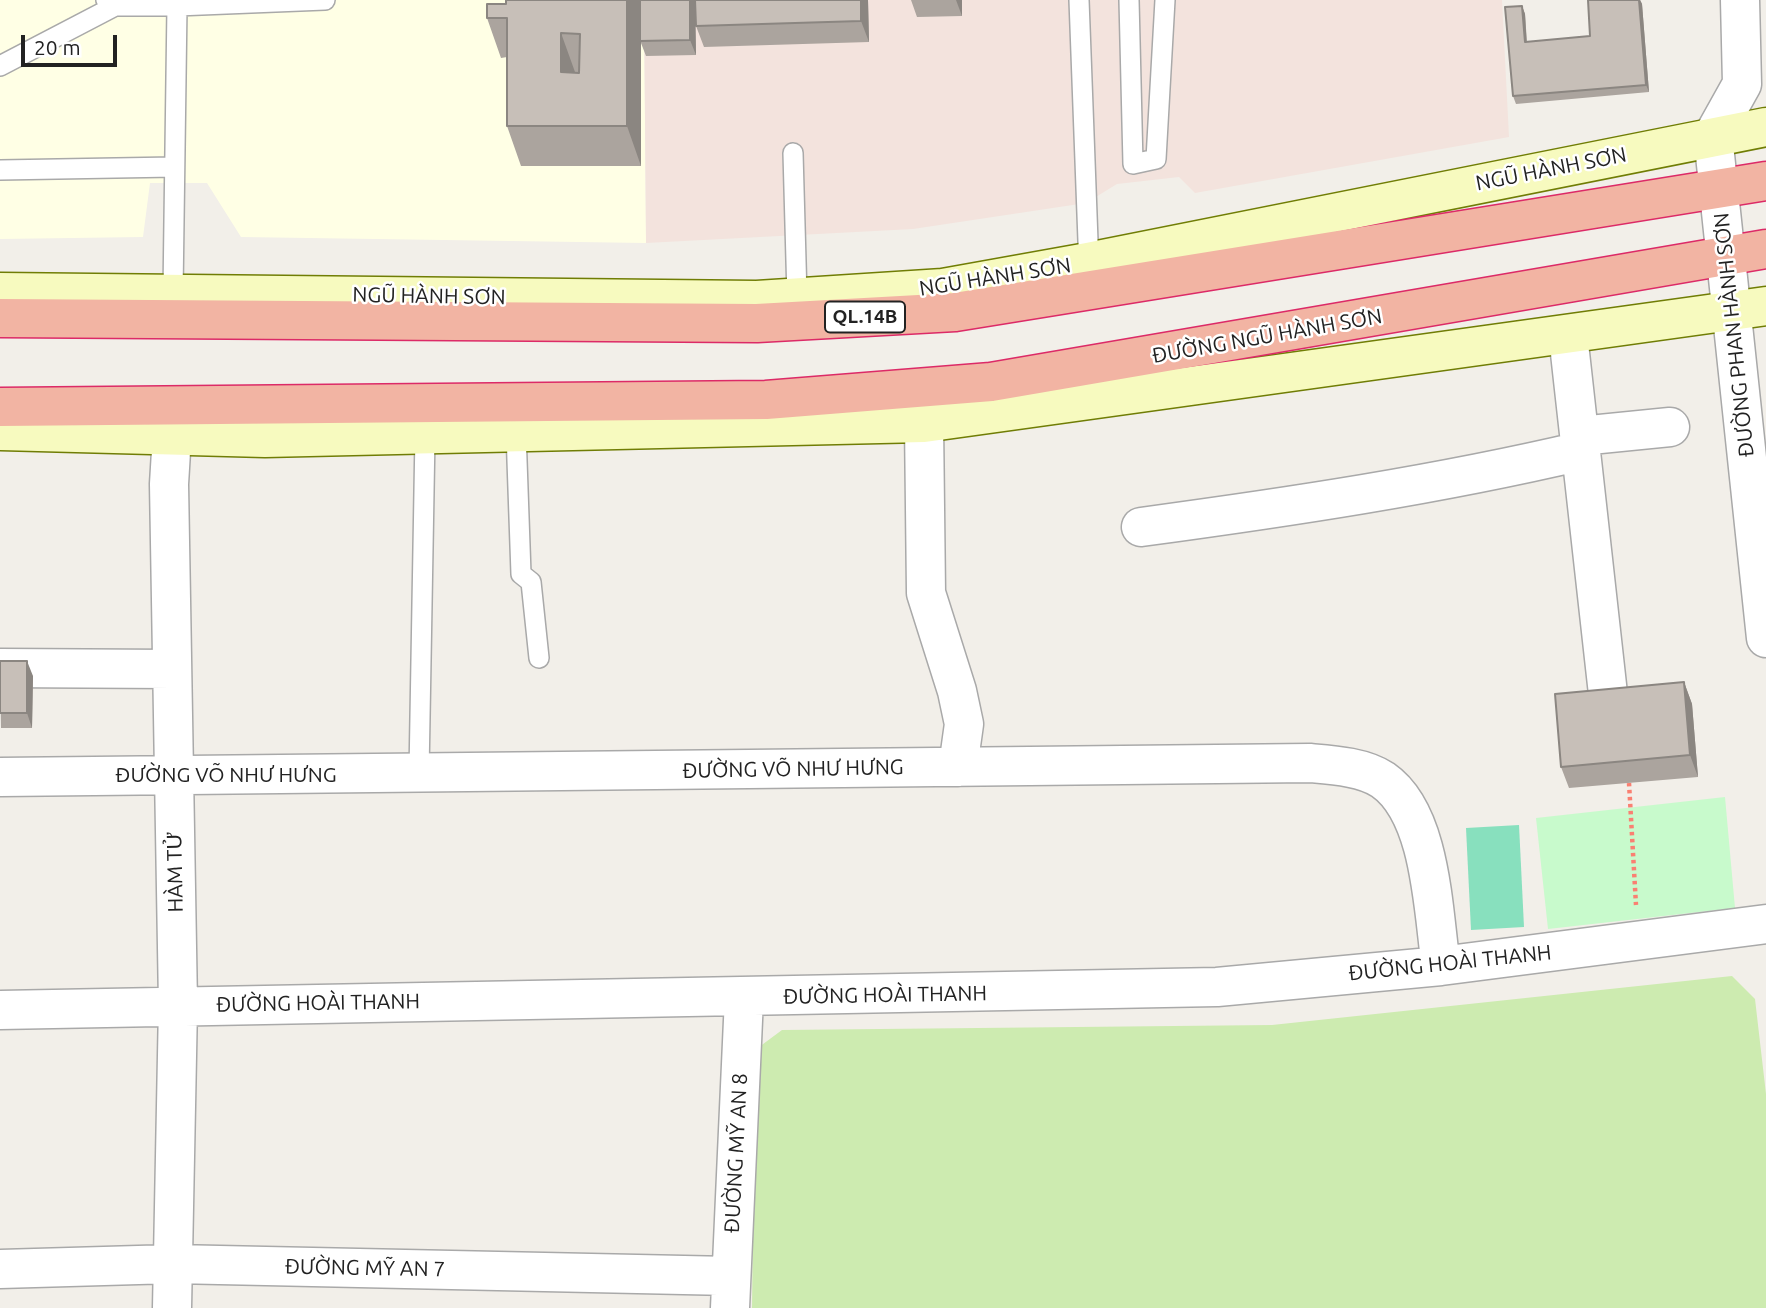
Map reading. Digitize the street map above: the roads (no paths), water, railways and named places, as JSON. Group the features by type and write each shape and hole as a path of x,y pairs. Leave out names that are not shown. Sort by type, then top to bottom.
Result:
{"highway":[{"name":"QL.14B","path":"1720,187 1766,181"},
{"name":"NGŨ HÀNH SƠN","path":"0,318 174,305 757,323 955,312 1089,276 1720,187"},
{"name":"ĐƯỜNG NGŨ HÀNH SƠN","path":"172,421 766,400 991,382 1766,249"},
{"path":"0,407 172,421"}],"main road":[{"name":"NGŨ HÀNH SƠN","path":"0,292 174,305 757,300 1089,276 1766,125"},
{"path":"0,431 172,421 265,438 924,423 1749,309"}],"street":[{"path":"1740,0 1742,84 1766,125"},
{"path":"1713,136 1742,84"},
{"name":"ĐƯỜNG PHAN HÀNH SƠN","path":"1713,136 1727,255 1749,309 1766,638"},
{"path":"1569,335 1608,694"},
{"name":"HÀM TỬ","path":"172,421 169,484 178,1005 172,1308"},
{"path":"924,423 922,457 926,593 957,691 964,724 958,767"},
{"path":"1142,527 1301,505 1503,470 1581,444 1670,427"},
{"path":"0,668 172,669"},
{"name":"ĐƯỜNG VÕ NHƯ HƯNG","path":"0,777 1310,763 1344,766 1382,779 1404,801 1419,832 1441,967"},
{"name":"ĐƯỜNG HOÀI THANH","path":"0,1010 1217,987 1441,967 1766,924"},
{"name":"ĐƯỜNG MỸ AN 8","path":"730,1292 744,998"},
{"name":"ĐƯỜNG MỸ AN 7","path":"0,1269 173,1264 730,1292"}],"lane":[{"path":"0,66 110,3 325,0"},
{"path":"1079,0 1089,276"},
{"path":"1129,0 1133,164 1156,159 1165,0"},
{"path":"174,305 177,3"},
{"path":"793,153 797,297"},
{"path":"0,170 174,167"},
{"path":"516,432 521,574 531,582 539,658"},
{"path":"419,773 425,435"}]}
